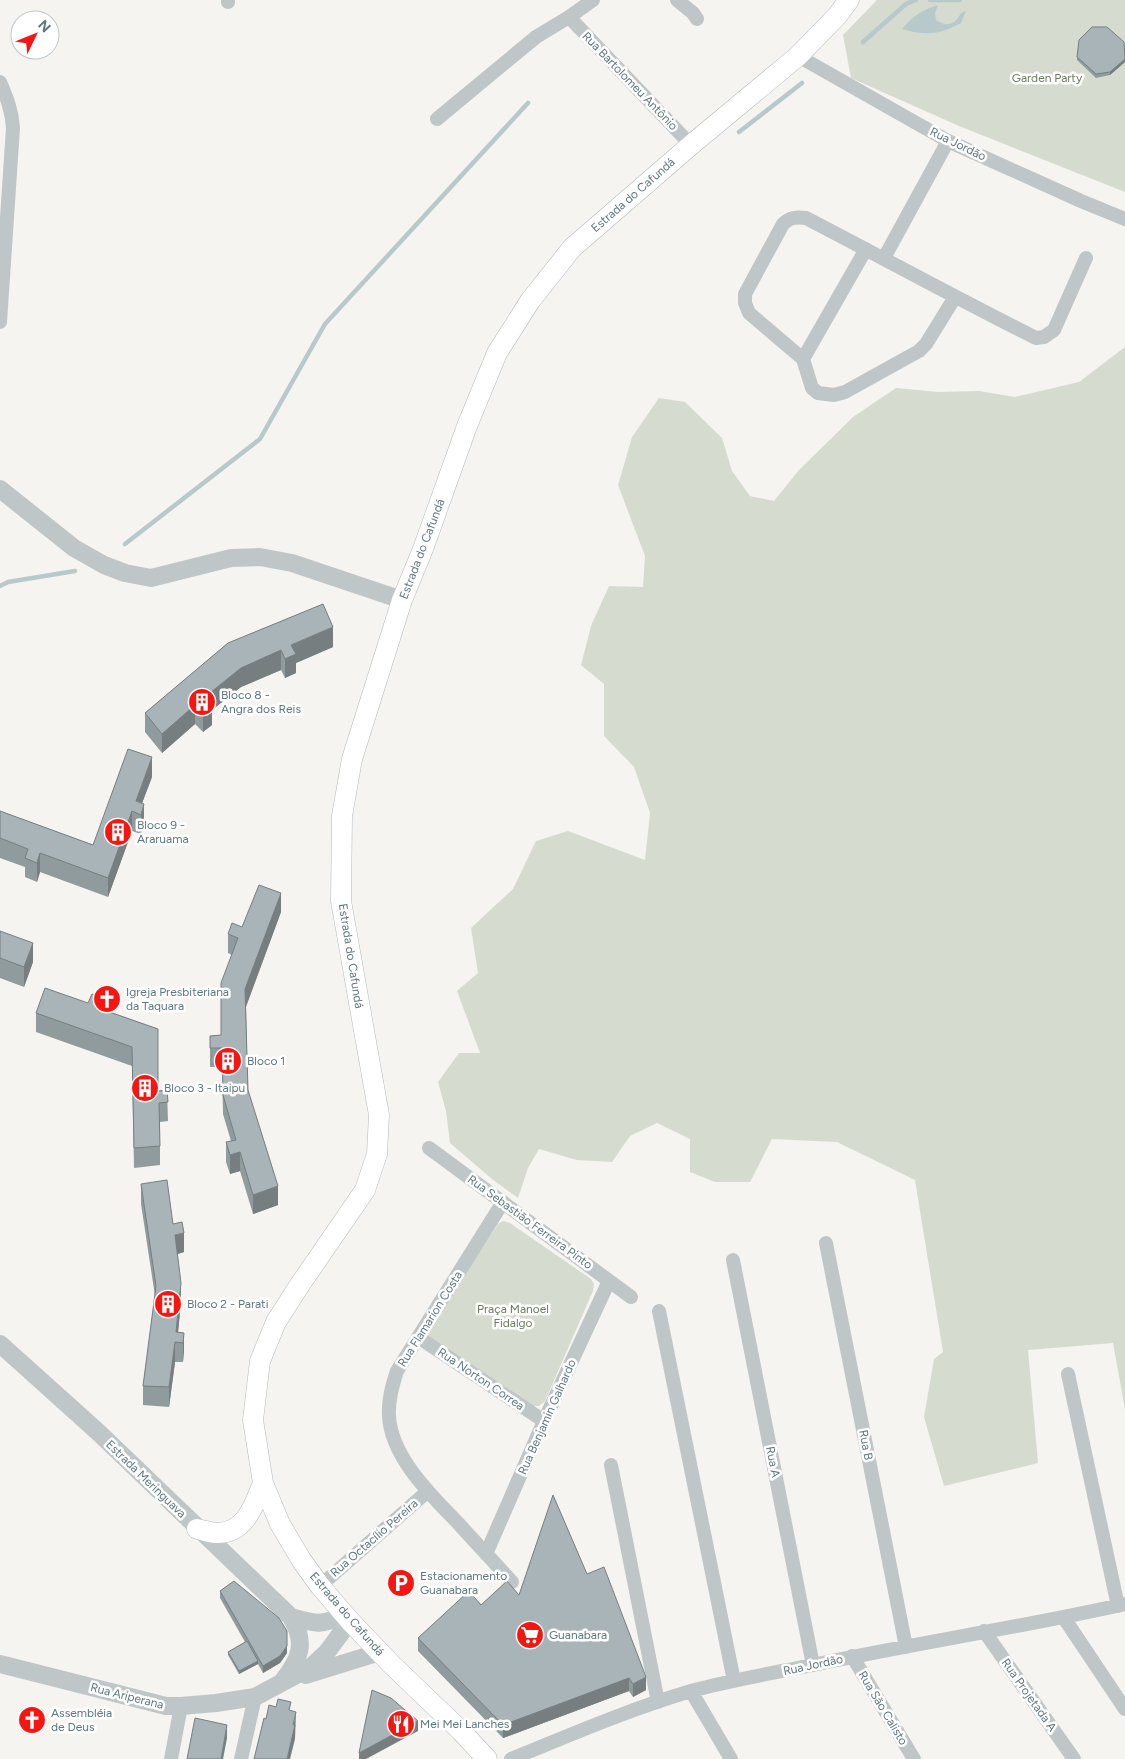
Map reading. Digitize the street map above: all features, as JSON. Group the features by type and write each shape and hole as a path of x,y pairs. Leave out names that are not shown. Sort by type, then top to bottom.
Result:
{"main road":[{"name":"Estrada do Cafundá","path":"487,1759 348,1618 320,1586 302,1561 280,1524 263,1483 253,1420 260,1361 276,1322 366,1190 377,1154 379,1115 341,901 342,816 352,759 402,600 423,549 467,426 497,353 530,301 572,248 798,56 849,0"},
{"path":"197,1529 216,1534 228,1532 242,1523 253,1510 263,1483"}],"street":[{"path":"437,119 536,37 593,0"},
{"path":"677,0 697,19"},
{"name":"Rua Bartolomeu Antônio","path":"569,17 691,145"},
{"name":"Rua Jordão","path":"798,56 948,141 1081,201 1125,218"},
{"path":"0,82 9,103 13,128 0,322"},
{"path":"884,258 948,141"},
{"path":"954,297 926,344 919,351 845,392 834,395 818,393 812,388 803,359 749,313 745,303 745,294 783,224 788,219 796,217 806,218 954,297 1036,338 1044,337 1054,330 1086,258"},
{"path":"803,359 866,249"},
{"path":"0,489 74,548 104,565 125,573 151,578 230,558 260,557 292,563 402,600"},
{"name":"Rua Sebastião Ferreira Pinto","path":"429,1148 631,1297"},
{"name":"Rua Flamarion Costa","path":"503,1202 397,1371 390,1391 389,1416 393,1437 403,1458 428,1491 512,1582"},
{"name":"Rua B","path":"826,1244 906,1647"},
{"name":"Rua A","path":"733,1260 813,1665"},
{"name":"Rua Benjamin Galhardo","path":"486,1554 544,1421 609,1281"},
{"path":"659,1311 734,1681"},
{"name":"Rua Norton Correa","path":"418,1337 544,1421"},
{"name":"Estrada Meringuava","path":"0,1344 98,1432 197,1529 291,1617 299,1629 299,1654 292,1669 282,1682"},
{"path":"1068,1374 1121,1605"},
{"path":"612,1465 658,1702"},
{"name":"Rua Octacílio Pereira","path":"320,1586 428,1491"},
{"name":"Rua Jordão","path":"511,1759 636,1709 691,1691 852,1656 1064,1618 1121,1605"},
{"name":"Estrada Meringuava","path":"291,1617 316,1624 348,1618"},
{"name":"Rua Ariperana","path":"0,1664 166,1706 216,1703 255,1697 311,1667 322,1657 348,1618"},
{"path":"1064,1618 1125,1709"},
{"name":"Rua Projetada A","path":"984,1631 1074,1759"},
{"name":"Rua Ariperana","path":"282,1682 380,1652"},
{"name":"Rua São Calisto","path":"852,1656 914,1759"},
{"path":"691,1691 731,1759"},
{"path":"241,1759 255,1697"},
{"path":"171,1759 182,1706"}],"green space":[{"name":"Garden Party","path":"877,0 1125,0 1125,192 959,126 851,78 843,35"},
{"path":"1125,347 1125,1409 1113,1343 1028,1350 1038,1463 944,1486 924,1417 934,1359 943,1352 915,1180 837,1142 772,1139 750,1182 715,1182 690,1172 690,1139 657,1123 630,1136 612,1162 577,1160 539,1149 528,1168 518,1198 492,1179 450,1143 446,1111 438,1082 459,1053 480,1053 457,991 478,973 471,928 513,889 536,841 568,831 645,860 650,813 634,767 604,736 604,684 581,665 591,626 609,586 643,587 645,556 618,485 632,437 659,398 685,402 722,438 732,471 750,496 774,501 799,470 853,417 896,388 938,392 979,391 1015,397 1079,382"},
{"name":"Praça Manoel Fidalgo","path":"503,1221 510,1223 591,1279 594,1284 593,1291 545,1401 539,1406 530,1406 428,1336 429,1329 498,1224"}],"shaded area":[{"path":"938,5 935,13 936,20 944,24 951,24 961,13 966,11 961,23 946,30 932,33 918,33 902,29 918,14"}],"building":[{"path":"1092,27 1107,27 1124,42 1125,59 1110,72 1096,74 1077,57 1079,40"},
{"path":"323,604 333,627 291,645 296,654 285,659 281,650 241,668 205,697 212,705 203,713 195,705 162,734 145,713 228,643"},
{"path":"128,749 152,757 136,801 144,804 141,815 132,811 108,878 40,853 37,863 25,858 28,849 0,838 0,811 93,845"},
{"name":"Bloco 1","path":"259,885 281,893 245,989 248,1090 278,1186 253,1195 240,1152 230,1155 226,1142 236,1140 223,1095 222,1048 210,1048 210,1036 221,1035 221,983 238,938 228,934 232,923 242,927"},
{"path":"0,931 33,943 24,967 0,958"},
{"path":"45,988 88,1003 92,994 102,998 98,1008 158,1029 158,1091 167,1090 168,1102 159,1103 160,1146 134,1148 132,1047 36,1013"},
{"name":"Bloco 2 - Parati","path":"167,1180 173,1224 182,1222 184,1233 175,1235 181,1283 176,1332 184,1333 183,1343 175,1342 169,1387 143,1386 156,1286 141,1184"},
{"name":"Guanabara","path":"553,1495 587,1574 604,1567 646,1677 633,1684 629,1678 503,1725 418,1638 469,1591 481,1605 507,1581 519,1595"},
{"path":"234,1581 279,1618 287,1631 287,1646 280,1656 263,1666 220,1591"},
{"path":"247,1641 258,1661 239,1671 228,1652"},
{"path":"372,1690 391,1698 418,1721 359,1753"},
{"path":"278,1699 291,1702 289,1710 296,1712 287,1759 254,1759 269,1705 276,1707"},
{"path":"195,1718 227,1725 221,1759 187,1759"}],"waterway":[{"path":"863,42 906,4 916,0"},
{"path":"930,0 960,0"},
{"path":"739,132 802,83"},
{"path":"125,544 260,439 325,324 528,103"},
{"path":"0,586 8,582 75,571"}],"place":[{"name":"Bloco 8 - Angra dos Reis","path":"202,702"},
{"name":"Bloco 9 - Araruama","path":"118,832"},
{"name":"Igreja Presbiteriana da Taquara","path":"107,999"},
{"name":"Bloco 1","path":"228,1061"},
{"name":"Bloco 3 - Itaipu","path":"145,1088"},
{"name":"Bloco 2 - Parati","path":"168,1304"},
{"name":"Estacionamento Guanabara","path":"401,1583"},
{"name":"Guanabara","path":"530,1635"},
{"name":"Assembléia de Deus","path":"32,1720"},
{"name":"Mei Mei Lanches","path":"401,1724"}]}
